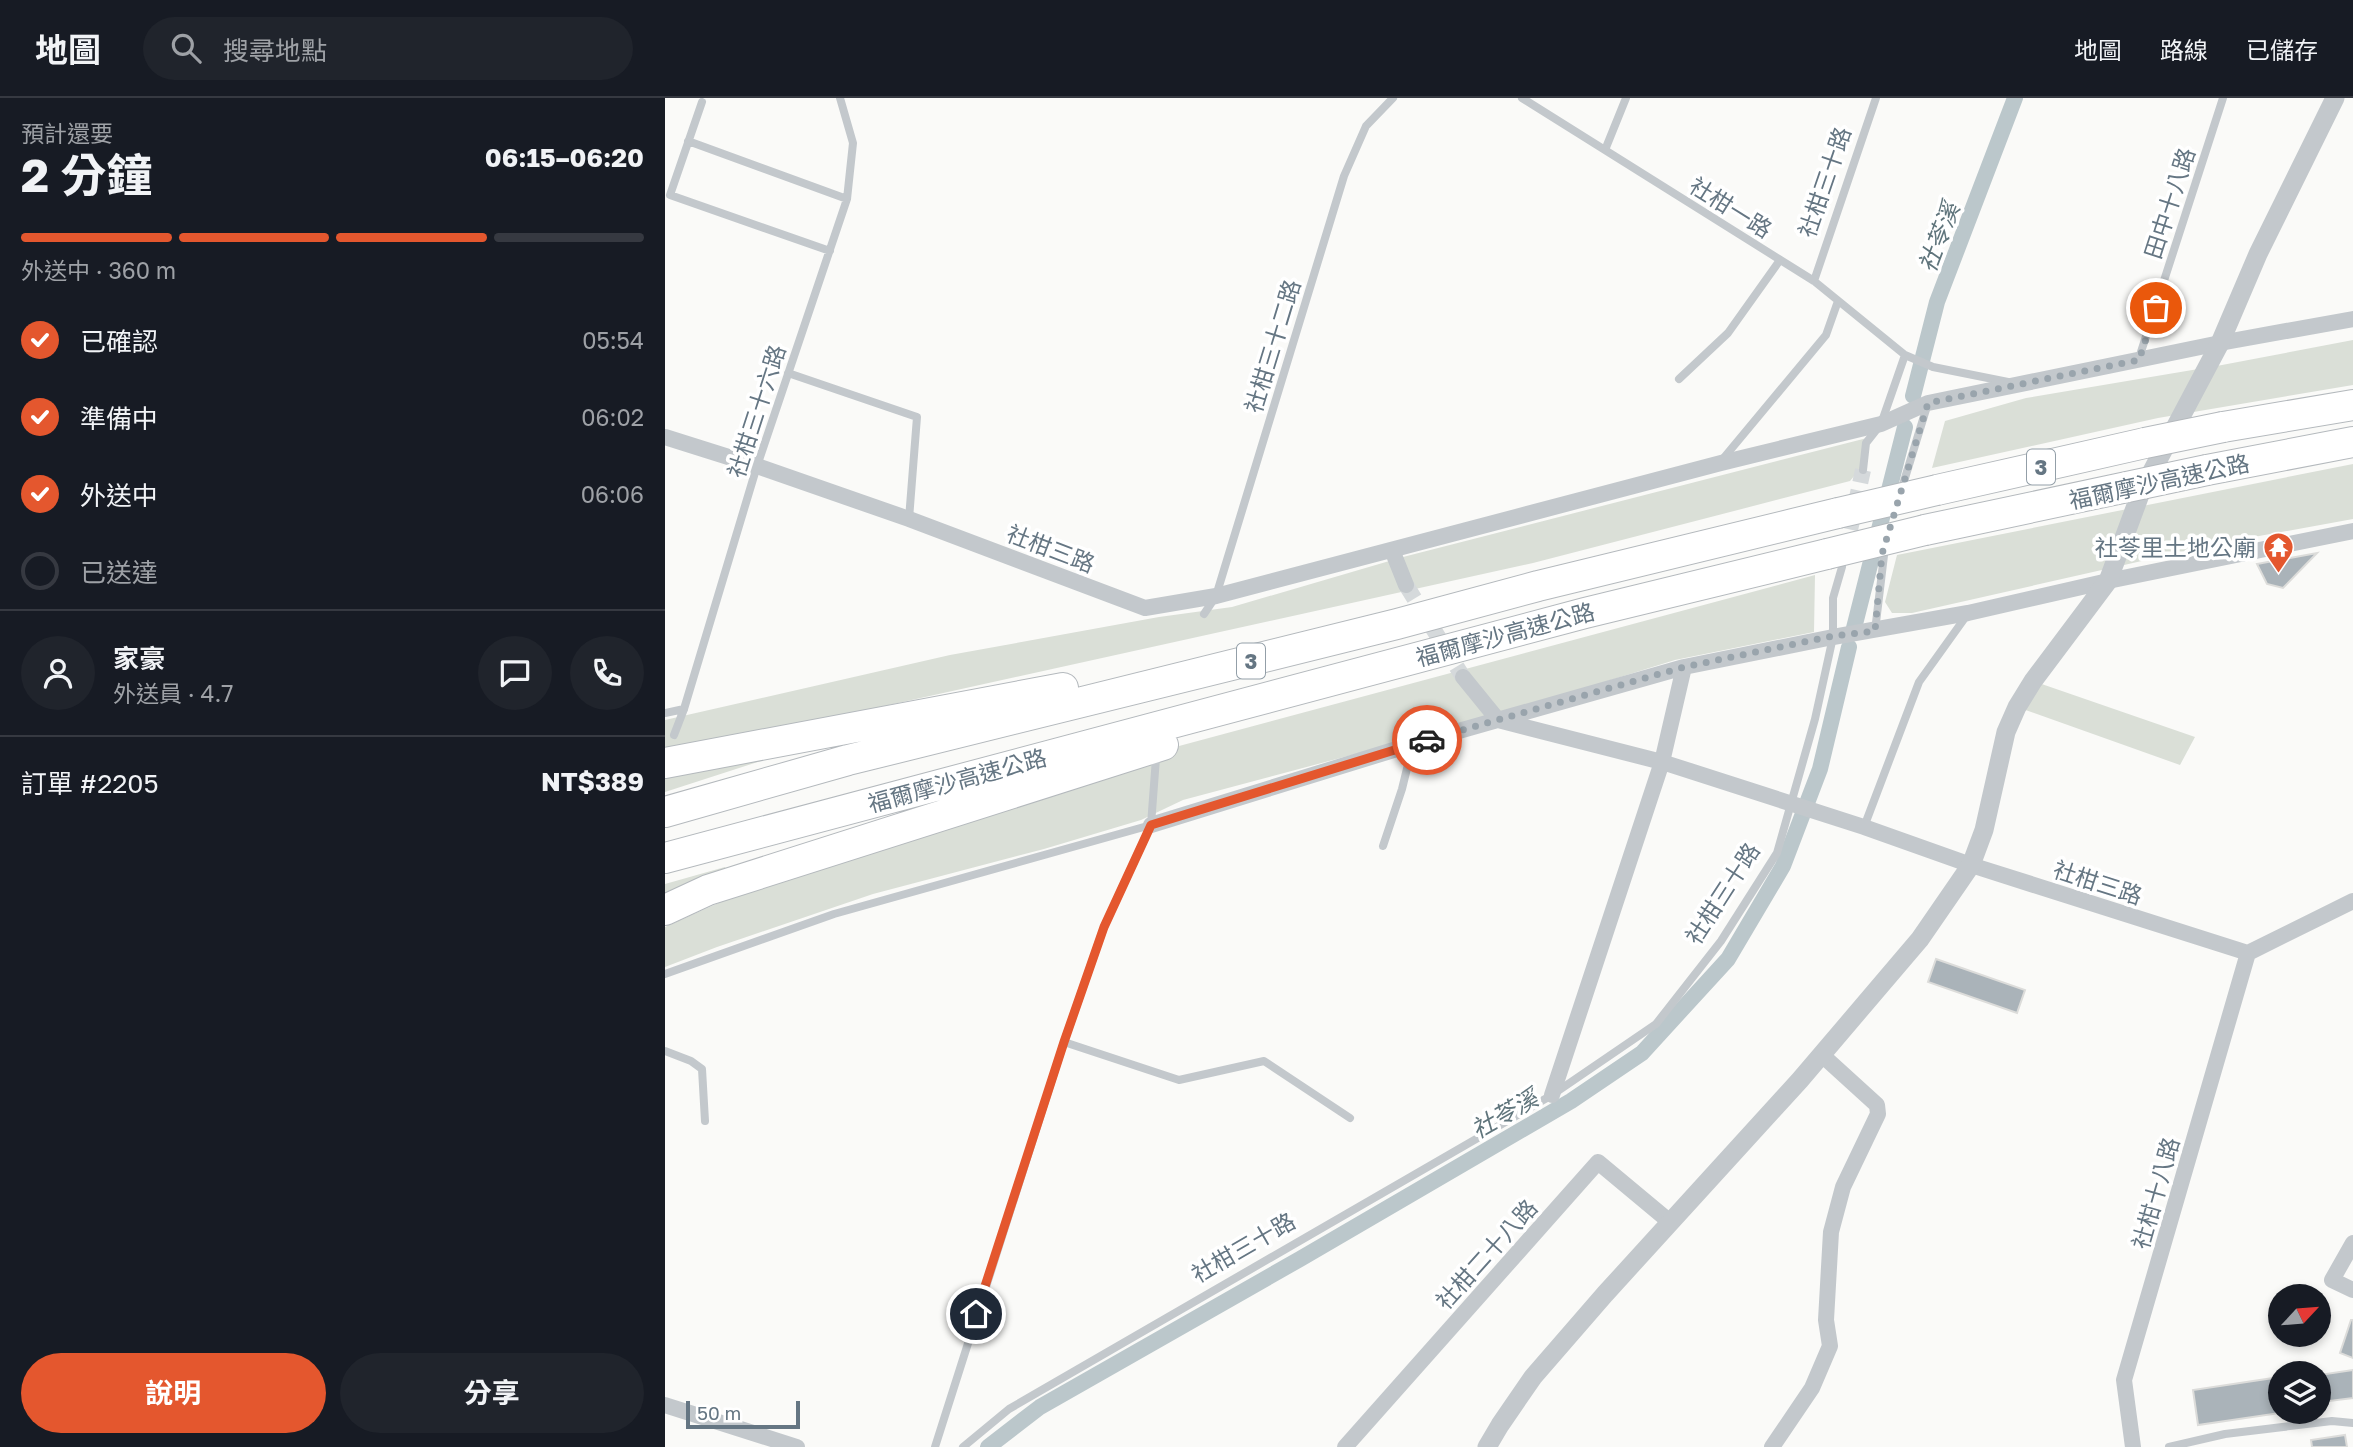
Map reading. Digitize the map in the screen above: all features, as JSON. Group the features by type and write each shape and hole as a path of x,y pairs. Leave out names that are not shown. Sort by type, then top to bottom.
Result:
{"highway":[{"name":"福爾摩沙高速公路","path":"665,812 848,760 1837,513 2145,443 2353,405"},
{"name":"福爾摩沙高速公路","path":"665,858 1531,627 1834,561 1925,530 2353,442"},
{"path":"665,763 1397,624"},
{"path":"665,910 708,890 1531,627"}],"street":[{"path":"1487,1447 1533,1377 1822,1055 1920,939 1971,865 1984,830 2006,732 2017,707 2032,681 2108,581 2141,492 2220,343 2258,254 2335,98"},
{"name":"社柑三路","path":"665,437 909,519 1145,608 1216,596 1721,463 1881,424 1928,403 2220,343 2353,319"},
{"path":"1151,825 1413,744 1684,667 1833,636 1875,631 2353,531"},
{"path":"1392,550 1406,585"},
{"path":"1552,1095 1662,762 1684,667"},
{"path":"1463,677 1498,720 1662,762 1793,804"},
{"name":"社柑三路","path":"1793,804 1971,865 2248,953"},
{"path":"2248,953 2353,901"},
{"name":"社柑十八路","path":"2133,1447 2124,1380 2248,953"},
{"path":"1773,1447 1812,1388 1830,1346 1826,1320 1831,1232 1843,1187 1878,1114 1877,1105 1822,1055"},
{"name":"社柑二十八路","path":"1345,1447 1598,1162 1670,1222"},
{"path":"2353,1243 2332,1280 2353,1290"},
{"path":"665,1405 797,1447"}],"lane":[{"name":"社柑三十六路","path":"674,735 757,466 848,199 853,143 840,98"},
{"name":"社柑三十二路","path":"1204,614 1216,596 1344,176 1366,125 1393,98"},
{"name":"社柑一路","path":"1522,98 1814,281 1908,357"},
{"path":"1605,150 1626,98"},
{"name":"社柑三十路","path":"1814,281 1877,98"},
{"name":"田中十八路","path":"2139,360 2224,98"},
{"path":"702,102 670,195 830,251"},
{"path":"688,141 848,199"},
{"path":"1679,379 1728,333 1780,260"},
{"path":"1721,463 1826,334 1838,301"},
{"path":"1863,470 1866,443 1881,424 1908,357 2018,384"},
{"path":"789,373 917,417 909,519"},
{"path":"1897,506 1928,403"},
{"path":"1875,631 1882,554 1889,530"},
{"name":"社柑三十路","path":"963,1447 1009,1409 1552,1095 1656,1024 1721,942 1777,853 1815,719 1833,636 1834,561"},
{"path":"1864,827 1919,682 1968,612"},
{"path":"665,713 684,709"},
{"path":"1383,846 1402,789 1413,744"},
{"path":"935,1447 1064,1042 1104,927 1151,825 1156,758"},
{"path":"665,974 834,914 1151,825"},
{"path":"1064,1042 1179,1080 1263,1061 1350,1118"},
{"path":"665,1051 691,1061 702,1069 705,1121"},
{"path":"2169,1447 2239,1433 2332,1422 2353,1423"}],"shaded area":[{"path":"2353,340 2353,385 2158,418 1932,468 1945,421 2026,398"},
{"path":"1867,438 1866,462 1850,481 1533,563 812,722 665,750 665,720 950,655 1159,617 1232,607 1403,557"},
{"path":"2353,464 2353,519 2226,542 1912,613 1892,613 1885,602 1897,555"},
{"path":"1815,575 1814,632 1675,660 1479,721 1183,800 1141,820 1044,849 873,894 665,967 665,927 796,868 1075,774"},
{"path":"2033,681 2195,737 2180,765 2017,707"},
{"path":"770,758 665,792 665,772 726,760"},
{"path":"725,867 727,873 665,899 665,884"}],"building":[{"name":"社苓里土地公廟","path":"2317,553 2283,588 2267,584 2257,564"},
{"path":"1936,959 2025,990 2017,1013 1928,982"},
{"path":"2353,1320 2353,1358 2340,1353"},
{"path":"2353,1370 2353,1398 2331,1401 2331,1373"},
{"path":"2268,1379 2268,1415 2198,1425 2193,1390"},
{"path":"2345,1435 2347,1447 2312,1447 2311,1440"}],"waterway":[{"name":"社苓溪","path":"1913,396 1937,302 2015,98"},
{"name":"社苓溪","path":"1854,628 1905,427"},
{"name":"社苓溪","path":"988,1447 1040,1407 1571,1101 1642,1053 1728,959 1783,866 1820,769 1849,647"}],"tunnel":[{"path":"1845,553 1863,470"},
{"path":"1406,585 1463,677"}],"way so far":[{"path":"1427,740 1684,667 1833,636 1875,631 1882,554 1928,403 2139,360 2156,308"}],"place":[{"name":"社苓里土地公廟","path":"2279,574"}],"route":[{"path":"976,1314 1104,927 1151,825 1427,740"}]}
